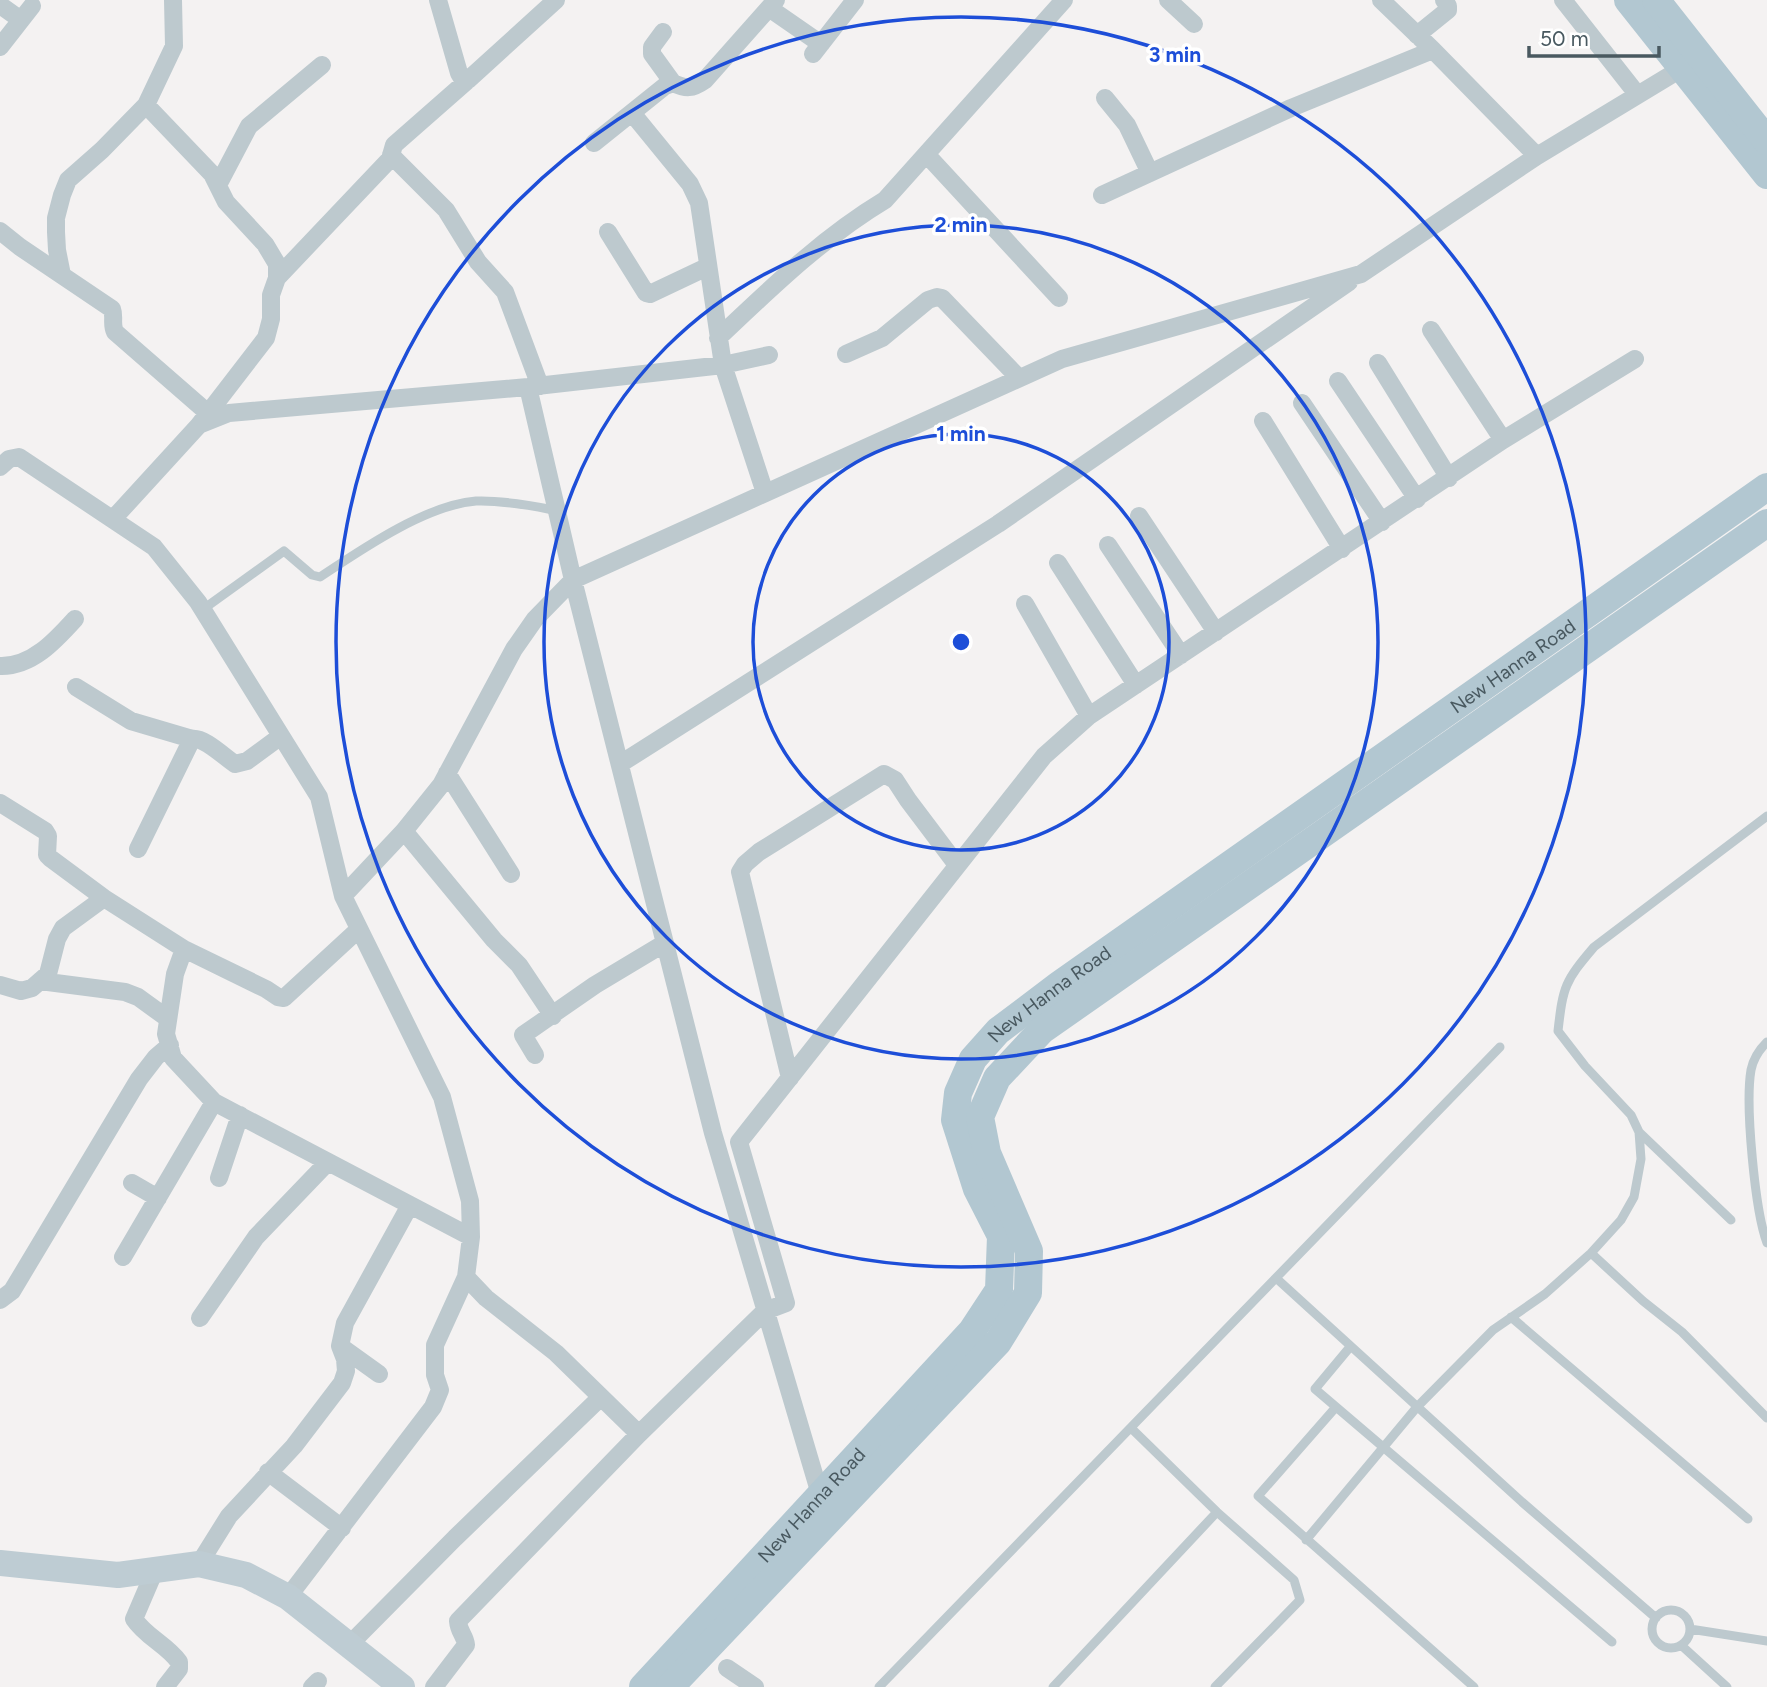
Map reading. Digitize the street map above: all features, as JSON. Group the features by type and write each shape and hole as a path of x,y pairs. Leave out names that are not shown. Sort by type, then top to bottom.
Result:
{"main road":[{"path":"1628,0 1767,141"},
{"path":"1656,0 1692,63 1767,175"},
{"name":"New Hanna Road","path":"670,1687 971,1331 999,1290 1001,1236 977,1189 955,1120 958,1093 973,1059 999,1031 1059,985 1767,486"},
{"name":"New Hanna Road","path":"643,1687 824,1508 998,1342 1028,1293 1029,1251 987,1153 980,1117 997,1078 1042,1030 1767,523"}],"street":[{"path":"62,275 57,250 57,218 68,180 146,105 174,46 173,0"},
{"path":"438,0 459,73 462,78 468,80"},
{"path":"277,278 381,169 391,155 394,145 556,0"},
{"path":"663,32 652,47 652,54 673,83 685,89 694,88 705,80 773,4 817,49 855,0"},
{"path":"1168,0 1194,24"},
{"path":"1381,0 1537,156"},
{"path":"1417,35 1448,10 1444,0"},
{"path":"1563,0 1637,94"},
{"path":"718,338 800,261 863,213 885,200 1062,1"},
{"path":"0,5 21,20"},
{"path":"0,47 32,5"},
{"path":"1102,195 1291,108 1433,50"},
{"path":"620,764 998,524 1537,156 1692,63"},
{"path":"218,185 249,125 322,65"},
{"path":"594,143 673,83"},
{"path":"1105,98 1128,125 1150,173"},
{"path":"113,519 203,419 266,338 271,319 271,295 277,278 277,264 265,244 226,202 212,174 146,105"},
{"path":"632,113 690,184 699,203 723,365 765,493"},
{"path":"391,155 446,210 478,262 505,292 534,386 557,511 573,579 713,1133 824,1508"},
{"path":"927,155 1059,298"},
{"path":"0,231 111,309 115,332 203,419"},
{"path":"608,232 646,293 650,294 707,267"},
{"path":"343,896 404,831 441,785 514,649 535,620 573,579 1062,359 1361,274"},
{"path":"846,354 882,338 928,300 937,297 942,298 1019,378"},
{"path":"1431,330 1503,440"},
{"path":"203,419 229,413 534,386 723,365 769,355"},
{"path":"434,1687 466,1645 465,1638 459,1632 458,1621 639,1434 765,1311 786,1303 739,1142 1044,756 1089,716 1503,440 1635,359"},
{"path":"1378,363 1449,478"},
{"path":"1338,381 1417,499"},
{"path":"1302,403 1382,522"},
{"path":"1263,421 1342,549"},
{"path":"0,467 9,459 19,457 154,547 202,610 319,797 343,896 442,1097 470,1201 471,1237 466,1277 435,1345 435,1375 440,1390 433,1407 288,1597"},
{"path":"1139,516 1216,632"},
{"path":"1108,545 1181,655"},
{"path":"1058,563 1136,685"},
{"path":"1025,604 1089,716"},
{"path":"0,666 8,666 31,657 51,645 75,619"},
{"path":"76,687 131,721 192,739 198,738 235,764 247,761 281,736"},
{"path":"138,849 192,739"},
{"path":"447,773 511,874"},
{"path":"790,1077 740,872 745,864 759,852 884,774 895,780 957,865"},
{"path":"0,803 45,831 48,836 47,855 104,898 184,949 278,997 284,998 359,929"},
{"path":"404,831 494,940 519,965 553,1016"},
{"path":"0,985 21,990 32,988 48,974 57,939 63,928 104,898"},
{"path":"535,1055 523,1035 595,985 665,943"},
{"path":"184,949 175,974 166,1034 173,1058 214,1102 471,1237"},
{"path":"40,981 125,992 138,997 167,1018"},
{"path":"0,1300 12,1290 139,1079 156,1057 170,1045"},
{"path":"123,1257 214,1102"},
{"path":"219,1178 240,1115"},
{"path":"201,1318 256,1237 328,1162"},
{"path":"132,1182 158,1198"},
{"path":"199,1564 229,1516 294,1446 342,1383 346,1371 340,1346 345,1323 410,1205"},
{"path":"466,1277 486,1298 556,1353 639,1434"},
{"path":"340,1346 379,1374"},
{"path":"349,1645 601,1397"},
{"path":"268,1472 342,1528"},
{"path":"0,1563 118,1576 199,1564 246,1576 288,1597 402,1687"},
{"path":"155,1570 134,1619 179,1662 179,1669 165,1687"},
{"path":"727,1668 754,1687"}],"lane":[{"path":"202,610 284,551 312,575 320,577 374,542 449,506 477,501 557,511"},
{"path":"1306,1540 1417,1407 1493,1330 1545,1294 1591,1253 1621,1220 1634,1197 1641,1159 1639,1132 1631,1115 1585,1066 1558,1031 1562,995 1571,974 1594,947 1767,816"},
{"path":"1767,1042 1760,1049 1751,1068 1749,1096 1756,1187 1767,1243"},
{"path":"880,1687 1500,1047"},
{"path":"1639,1132 1731,1220"},
{"path":"1591,1253 1643,1301 1682,1332 1767,1418"},
{"path":"1276,1278 1522,1502 1656,1618"},
{"path":"1511,1317 1748,1519"},
{"path":"1350,1347 1315,1389 1612,1642"},
{"path":"1336,1407 1258,1496 1474,1687"},
{"path":"1131,1428 1217,1512 1294,1580 1300,1600 1215,1687"},
{"path":"1053,1687 1217,1512"},
{"path":"1667,1611 1680,1612 1689,1622 1690,1629 1690,1635 1682,1646 1670,1649 1658,1643 1652,1631 1656,1618 1667,1611"},
{"path":"1690,1629 1767,1642"},
{"path":"1682,1646 1727,1687"}]}
